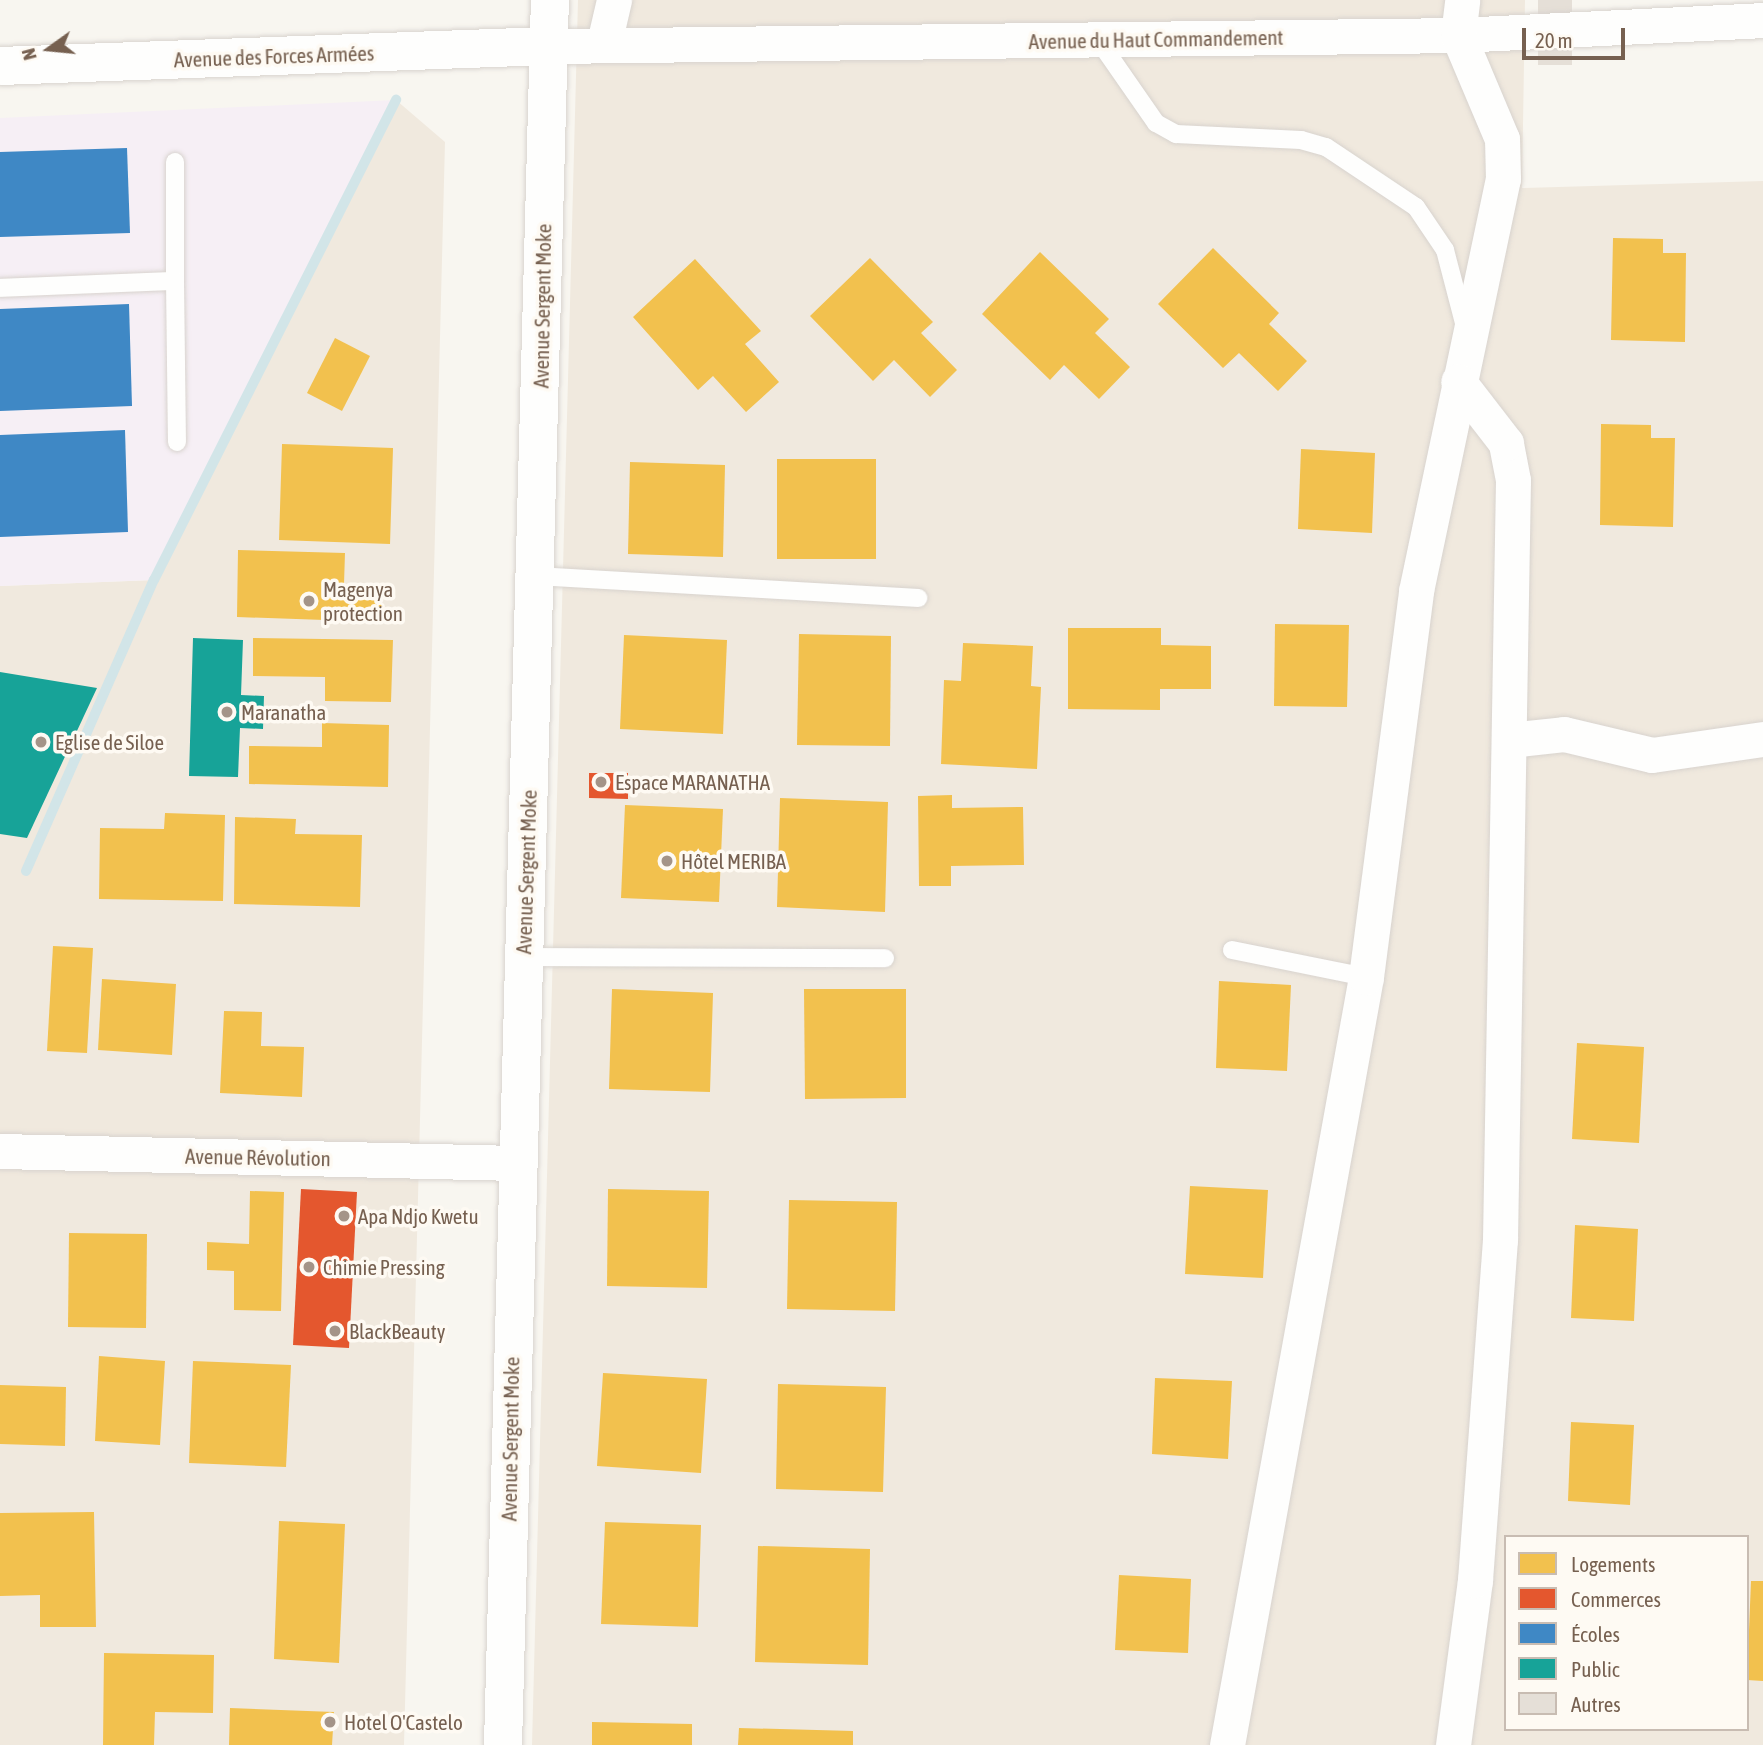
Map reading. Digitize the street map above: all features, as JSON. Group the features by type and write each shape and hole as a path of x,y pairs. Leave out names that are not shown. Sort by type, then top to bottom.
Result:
{"main road":[{"name":"Avenue Sergent Moke","path":"503,1745 550,0"},
{"name":"Avenue des Forces Armées","path":"0,66 549,46"}],"street":[{"path":"604,43 614,0"},
{"path":"1227,1745 1366,977 1416,591 1467,337 1503,179 1502,139 1458,35 1462,0"},
{"name":"Avenue du Haut Commandement","path":"549,46 604,43 1099,41 1458,35 1763,20"},
{"path":"1453,1745 1475,1580 1500,1240 1511,462 1506,443 1458,381"},
{"path":"1508,740 1564,734 1652,755 1763,739"},
{"name":"Avenue Révolution","path":"0,1151 517,1163"}],"lane":[{"path":"1099,41 1156,123 1176,134 1301,140 1326,147 1416,207 1445,250 1467,337"},
{"path":"175,162 177,442"},
{"path":"0,288 176,281"},
{"path":"536,576 918,598"},
{"path":"1232,950 1366,977"},
{"path":"523,957 884,958"}],"shaded area":[{"path":"578,0 1525,0 1522,188 1763,181 1763,1745 532,1745"},
{"path":"396,100 445,142 404,1745 0,1745 0,586 154,580"},
{"path":"396,100 154,580 0,586 0,118"}],"building: Logements":[{"path":"1613,238 1663,239 1663,253 1686,253 1685,342 1611,340"},
{"path":"1213,248 1279,313 1269,324 1307,361 1278,391 1239,353 1223,368 1158,304"},
{"path":"1040,252 1109,319 1095,333 1130,367 1099,399 1064,365 1050,380 982,314"},
{"path":"870,258 933,322 921,333 957,370 930,397 894,360 873,381 810,316"},
{"path":"695,259 761,331 745,344 779,382 746,412 713,376 698,390 633,317"},
{"path":"335,338 370,356 342,411 307,393"},
{"path":"1601,424 1651,425 1651,438 1675,438 1673,527 1600,525"},
{"path":"282,444 393,448 390,544 279,540"},
{"path":"1301,449 1375,453 1372,533 1298,529"},
{"path":"777,459 876,459 876,559 777,559"},
{"path":"630,462 725,465 723,557 628,554"},
{"name":"Magenya protection","path":"238,550 345,553 344,584 382,585 381,622 237,617"},
{"path":"1275,624 1349,625 1347,707 1274,706"},
{"path":"1068,628 1161,628 1161,645 1211,646 1211,689 1160,689 1160,710 1068,709"},
{"path":"799,634 891,636 890,746 797,745"},
{"path":"624,635 727,640 723,734 620,729"},
{"path":"253,638 393,640 391,702 325,701 325,677 253,676"},
{"path":"963,643 1033,646 1031,686 1041,687 1037,769 941,764 944,680 961,681"},
{"path":"322,723 389,725 388,787 249,784 249,746 322,747"},
{"path":"952,795 952,808 1023,807 1024,865 951,866 951,886 919,886 918,796"},
{"path":"780,798 888,802 885,912 777,907"},
{"path":"625,805 723,809 719,902 621,898"},
{"path":"165,813 225,815 223,901 99,899 100,828 164,829"},
{"path":"235,817 296,819 295,834 362,835 360,907 234,904"},
{"path":"53,946 93,948 87,1053 47,1051"},
{"path":"102,979 176,984 172,1055 98,1050"},
{"path":"1219,981 1291,985 1287,1071 1216,1068"},
{"path":"612,989 713,993 710,1092 609,1089"},
{"path":"804,989 906,989 906,1098 805,1099"},
{"path":"224,1011 262,1012 261,1046 304,1047 302,1097 220,1093"},
{"path":"1577,1043 1644,1047 1639,1143 1572,1139"},
{"path":"1190,1186 1268,1190 1263,1278 1185,1274"},
{"path":"608,1189 709,1191 707,1288 607,1286"},
{"path":"250,1191 284,1192 281,1311 234,1310 234,1271 207,1270 207,1242 249,1244"},
{"path":"789,1200 897,1202 895,1311 787,1309"},
{"path":"1575,1225 1638,1229 1634,1321 1571,1318"},
{"path":"69,1233 147,1234 146,1328 68,1327"},
{"path":"99,1356 165,1361 160,1445 95,1441"},
{"path":"193,1361 291,1365 286,1467 189,1463"},
{"path":"603,1373 707,1379 701,1473 597,1466"},
{"path":"1155,1378 1232,1381 1228,1459 1152,1454"},
{"path":"778,1384 886,1387 883,1492 776,1489"},
{"path":"0,1385 66,1387 65,1446 0,1444"},
{"path":"1571,1422 1634,1425 1630,1505 1568,1501"},
{"path":"94,1512 96,1627 40,1627 40,1595 0,1596 0,1513"},
{"path":"279,1521 345,1524 339,1663 274,1659"},
{"path":"605,1522 701,1525 698,1627 601,1624"},
{"path":"758,1546 870,1549 868,1665 755,1662"},
{"path":"1119,1575 1191,1579 1188,1653 1115,1650"},
{"path":"1751,1581 1763,1581 1763,1681 1749,1680"},
{"path":"104,1653 214,1655 213,1713 155,1712 154,1745 103,1745"},
{"path":"230,1708 334,1712 332,1745 229,1745"},
{"path":"592,1722 692,1724 692,1745 592,1745"},
{"path":"739,1728 853,1731 853,1745 738,1745"}],"building: Commerces":[{"path":"589,773 628,773 628,799 589,798"},
{"path":"301,1189 357,1192 349,1348 293,1345"}],"building: Écoles":[{"path":"127,148 130,233 0,237 0,152"},
{"path":"129,304 132,406 0,411 0,309"},
{"path":"125,430 128,532 0,537 0,435"}],"building: Public":[{"name":"Maranatha","path":"193,638 243,640 241,695 264,696 263,729 240,728 238,777 189,776"},
{"path":"0,672 97,688 27,838 0,834"}],"building: Autres":[{"path":"1538,0 1572,0 1572,65 1538,65"}],"waterway":[{"path":"26,871 154,580 396,100"}],"place":[{"name":"Magenya protection","path":"309,601"},
{"name":"Maranatha","path":"227,712"},
{"name":"Eglise de Siloe","path":"41,742"},
{"name":"Espace MARANATHA","path":"601,782"},
{"name":"Hôtel MERIBA","path":"667,861"},
{"name":"Apa Ndjo Kwetu","path":"344,1216"},
{"name":"Chimie Pressing","path":"309,1267"},
{"name":"BlackBeauty","path":"335,1331"},
{"name":"Hotel O'Castelo","path":"330,1722"}]}
